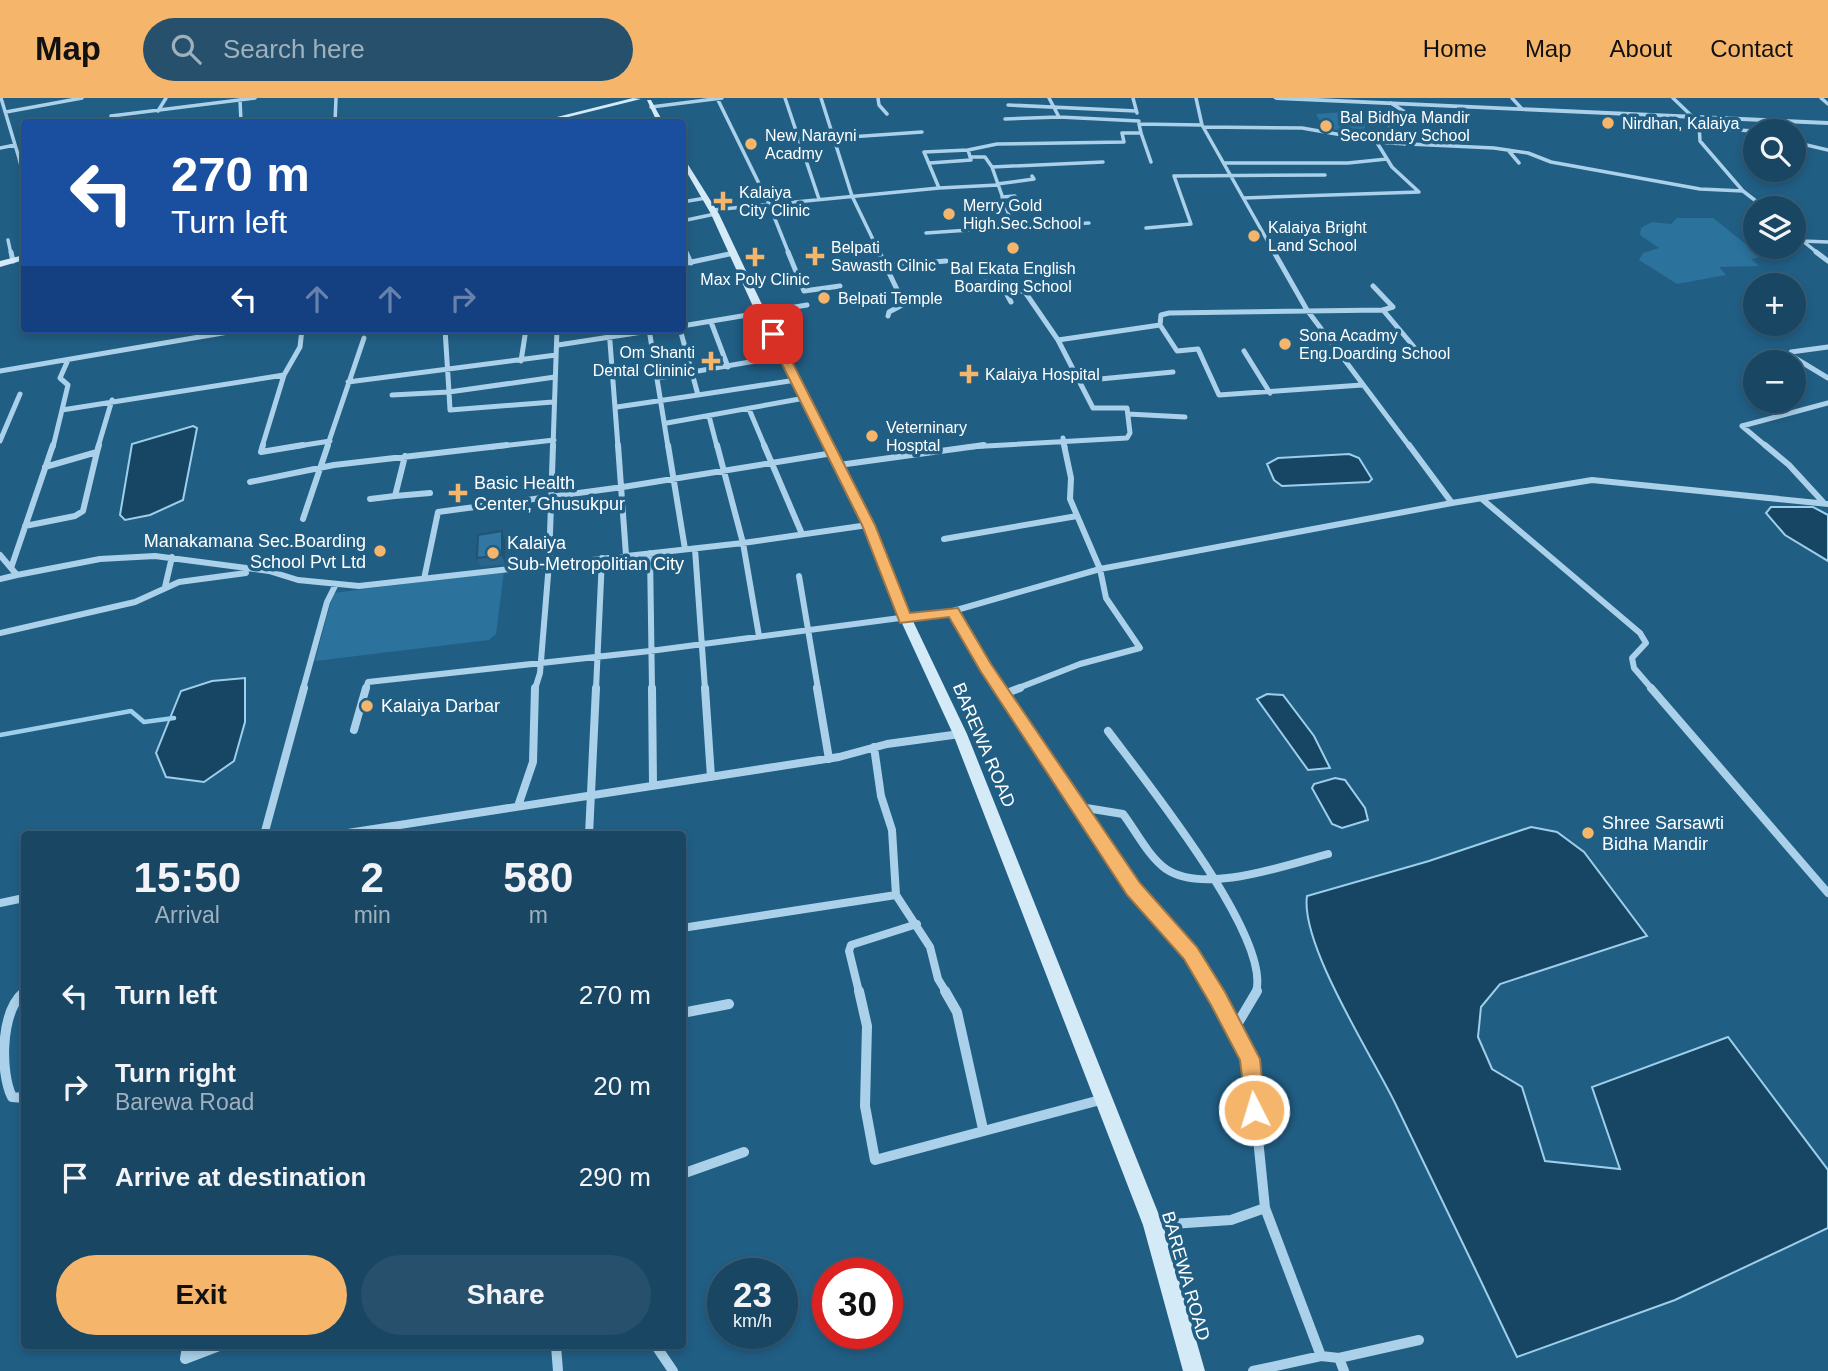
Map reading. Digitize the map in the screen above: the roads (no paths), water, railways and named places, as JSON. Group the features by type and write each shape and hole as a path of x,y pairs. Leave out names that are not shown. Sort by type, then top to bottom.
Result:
{"main road":[{"path":"565,119 633,99 650,101 659,119"},
{"name":"BAREWA ROAD","path":"686,165 711,207 868,525 905,619 960,734 1153,1225 1194,1371"},
{"path":"0,264 21,259"}],"street":[{"path":"1,98 8,126 21,155"},
{"path":"4,113 82,98"},
{"path":"158,111 166,98"},
{"path":"112,119 111,116 255,98"},
{"path":"335,119 336,98"},
{"path":"717,98 769,204 804,291 840,286"},
{"path":"650,101 722,98"},
{"path":"785,98 797,143 819,199"},
{"path":"821,98 852,196 904,304 888,312 888,316"},
{"path":"878,98 879,106 887,114"},
{"path":"1049,98 1059,117"},
{"path":"1133,98 1150,162"},
{"path":"1196,98 1202,126 1307,310 1452,503"},
{"path":"1276,98 1391,103 1414,101 1522,109 1828,123"},
{"path":"1512,98 1522,109"},
{"path":"1673,98 1702,128 1743,130"},
{"path":"1821,98 1828,104"},
{"path":"240,100 241,119"},
{"path":"1391,103 1426,126"},
{"path":"1008,105 1136,111"},
{"path":"1005,118 1059,117 1202,126 1302,128 1376,141 1507,150 1551,162 1700,189 1743,191"},
{"path":"1385,120 1404,144"},
{"path":"0,128 8,126"},
{"path":"1702,128 1700,141 1749,196"},
{"path":"835,138 922,132"},
{"path":"939,188 925,152 997,144 1124,142 1122,133 1141,133"},
{"path":"1244,198 1419,192 1387,159 1376,141"},
{"path":"0,148 15,145"},
{"path":"1806,145 1828,150"},
{"path":"930,163 971,160 968,149"},
{"path":"1507,150 1520,163"},
{"path":"970,157 985,157 992,167 1013,228"},
{"path":"1224,163 1348,163 1387,159"},
{"path":"992,167 1050,162 1103,162"},
{"path":"686,203 711,207 769,204 998,184 1034,179 1032,176"},
{"path":"1146,228 1191,224 1174,176 1325,176"},
{"path":"1002,197 1015,197"},
{"path":"686,219 711,207"},
{"path":"926,233 1089,223"},
{"path":"8,240 13,261"},
{"path":"1806,240 1828,242"},
{"path":"1806,243 1828,261"},
{"path":"686,252 691,263"},
{"path":"686,264 734,253"},
{"path":"886,266 946,261"},
{"path":"424,579 438,512 770,465 1063,438 1127,438 1130,433 1127,408 1093,408 1058,340 1025,292 1018,288 985,282"},
{"path":"1362,385 1219,395 1198,349 1177,351 1160,325 1161,315 1383,310 1393,307 1374,286"},
{"path":"1012,302 1006,293 1018,288"},
{"path":"686,325 807,305"},
{"path":"1383,310 1415,347"},
{"path":"711,322 729,366"},
{"path":"1058,340 1160,325"},
{"path":"0,371 224,333"},
{"path":"302,333 300,347 284,375 261,452 330,442"},
{"path":"445,333 450,410 553,402"},
{"path":"521,361 525,333"},
{"path":"518,806 530,786 534,766 534,685 541,663 549,563 557,333"},
{"path":"610,333 626,555"},
{"path":"558,345 632,333"},
{"path":"650,333 667,423 685,549"},
{"path":"684,333 698,395"},
{"path":"303,519 364,338"},
{"path":"1828,347 1791,352 1790,355 1828,378"},
{"path":"1244,351 1270,393"},
{"path":"348,382 556,355"},
{"path":"657,378 784,356"},
{"path":"11,568 52,452 68,385 60,378 68,360"},
{"path":"1079,382 1173,372"},
{"path":"62,410 284,375"},
{"path":"393,395 449,391 555,377"},
{"path":"617,407 796,380"},
{"path":"0,441 5,423 20,394"},
{"path":"667,423 805,398"},
{"path":"25,526 75,516 83,511 112,400"},
{"path":"1826,503 1789,464 1742,426 1828,403"},
{"path":"748,409 802,534"},
{"path":"1128,414 1185,417"},
{"path":"709,416 743,543 758,636"},
{"path":"1004,694 1080,664 1140,648 1106,598 1100,569 1070,499 1070,478 1063,438"},
{"path":"250,482 405,456 554,440"},
{"path":"45,467 97,452"},
{"path":"394,496 405,456"},
{"path":"354,730 368,682 905,619 953,611 1100,569 1337,527 1452,503 1592,480 1621,480 1762,500 1826,503"},
{"path":"370,499 430,493"},
{"path":"1482,499 1640,633 1646,643 1632,658 1634,668 1828,893"},
{"path":"944,539 1077,516"},
{"path":"0,633 135,602 179,582 256,571 269,571 298,580 359,586 743,543 868,525"},
{"path":"695,548 711,777"},
{"path":"650,552 653,785"},
{"path":"0,555 17,575"},
{"path":"0,579 100,559 172,557 256,571"},
{"path":"164,587 172,557"},
{"path":"589,831 602,558"},
{"path":"799,576 828,759"},
{"path":"265,831 327,602 336,584"},
{"path":"953,611 1004,694 1134,889 1191,953 1235,1028 1250,1059 1265,1208 1288,1262 1321,1356"},
{"path":"1108,731 1214,879 1255,958 1259,981 1251,1007 1235,1028"},
{"path":"360,831 828,759 852,755 874,747 960,734"},
{"path":"874,747 881,796 892,830 896,895 930,947 938,979 957,1012 983,1129"},
{"path":"1080,807 1123,814 1167,869 1192,880 1214,879 1328,854"},
{"path":"686,927 896,895"},
{"path":"0,903 21,899"},
{"path":"917,924 851,945 849,951 867,1026 865,1106 874,1160 1104,1098"},
{"path":"21,993 12,997 1,1014 3,1086 12,1097 21,1098"},
{"path":"686,1012 729,1004"},
{"path":"686,1173 744,1152"},
{"path":"1153,1225 1231,1220 1265,1208"},
{"path":"1253,1371 1321,1356 1339,1357 1419,1340"},
{"path":"187,1349 185,1359 211,1349"},
{"path":"556,1349 558,1371"},
{"path":"658,1349 673,1371"},
{"path":"1339,1357 1344,1371"}],"waterway":[{"path":"0,735 131,711 144,722 174,718"}],"place":[{"name":"Nirdhan, Kalaiya","path":"1608,123"},
{"name":"Bal Bidhya Mandir Secondary School","path":"1326,126"},
{"name":"New Narayni Acadmy","path":"751,144"},
{"name":"Kalaiya City Clinic","path":"723,201"},
{"name":"Merry Gold High.Sec.School","path":"949,214"},
{"name":"Kalaiya Bright Land School","path":"1254,236"},
{"name":"Bal Ekata English Boarding School","path":"1013,248"},
{"name":"Belpati Sawasth Cilnic","path":"815,256"},
{"name":"Max Poly Clinic","path":"755,257"},
{"name":"Belpati Temple","path":"824,298"},
{"name":"Sona Acadmy Eng.Doarding School","path":"1285,344"},
{"name":"Om Shanti Dental Clininic","path":"711,361"},
{"name":"Kalaiya Hospital","path":"969,374"},
{"name":"Veterninary Hosptal","path":"872,436"},
{"name":"Basic Health Center, Ghusukpur","path":"458,493"},
{"name":"Manakamana Sec.Boarding School Pvt Ltd","path":"380,551"},
{"name":"Kalaiya Sub-Metropolitian City","path":"493,553"},
{"name":"Kalaiya Darbar","path":"367,706"},
{"name":"Shree Sarsawti Bidha Mandir","path":"1588,833"}]}
